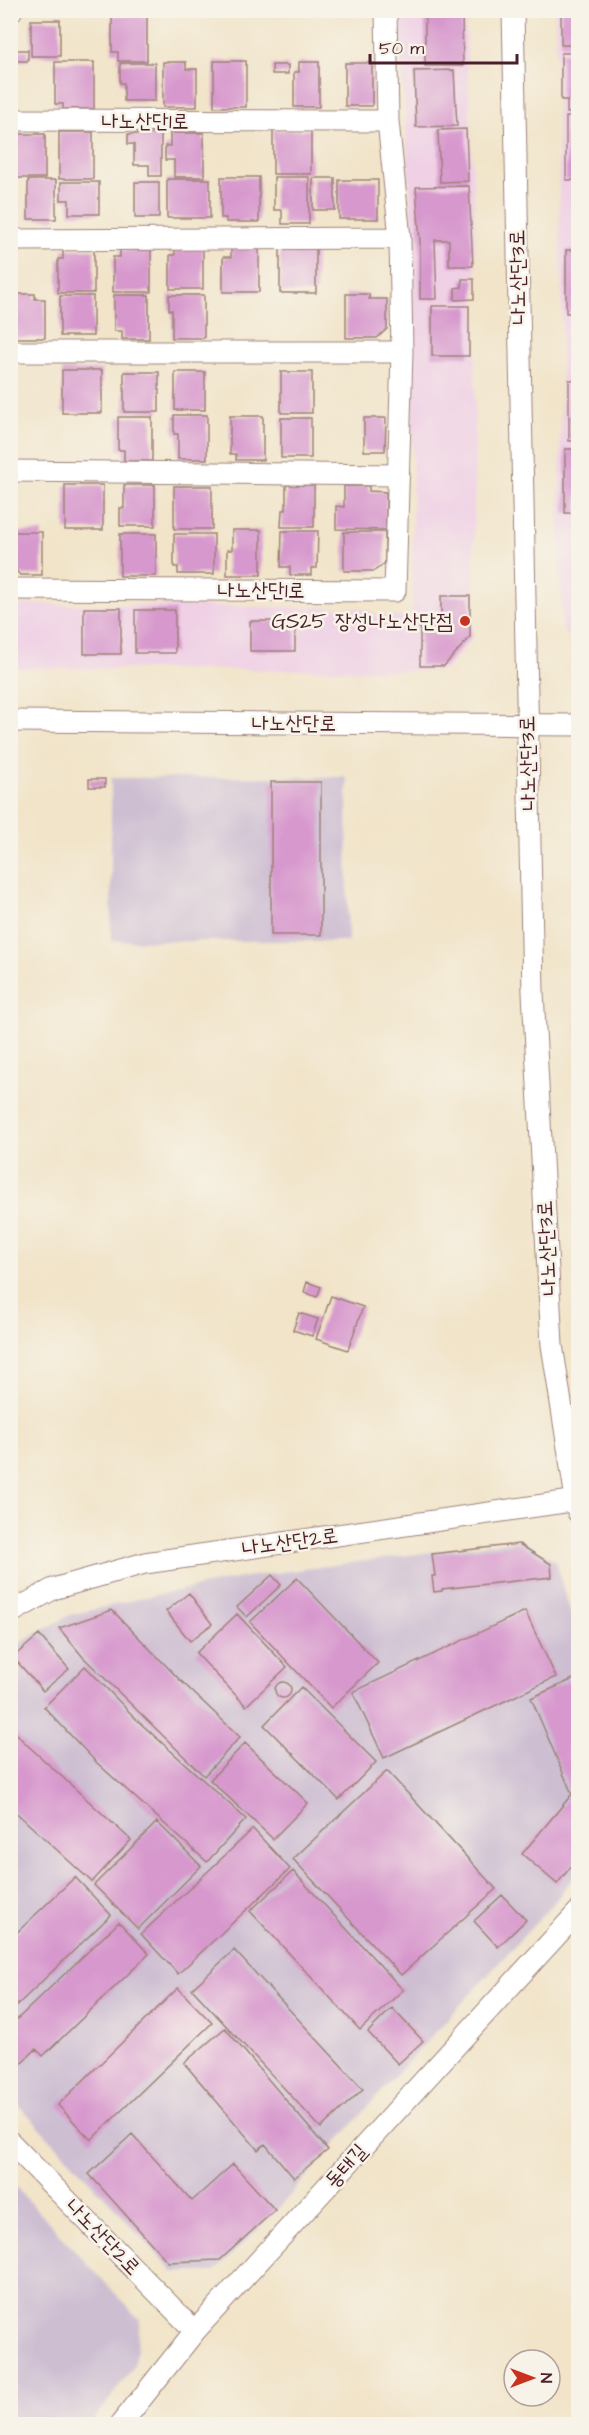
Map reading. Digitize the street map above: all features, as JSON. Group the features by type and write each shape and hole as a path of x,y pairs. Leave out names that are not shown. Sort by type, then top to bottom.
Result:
{"street":[{"name":"나노산단1로","path":"10,589 395,591 402,352 400,238 388,121 386,10"},
{"name":"나노산단3로","path":"513,10 533,992 552,1346 577,1504"},
{"name":"나노산단1로","path":"10,120 388,121"},
{"path":"10,240 400,238"},
{"path":"10,352 402,352"},
{"path":"10,471 399,475"},
{"name":"나노산단로","path":"10,721 579,725"},
{"name":"나노산단2로","path":"10,1613 53,1589 145,1563 577,1504"},
{"name":"동태길","path":"121,2424 195,2331 579,1912"},
{"name":"나노산단2로","path":"10,2142 195,2331"}],"shaded area":[{"path":"401,11 465,11 475,220 473,638 444,671 11,668 11,604 363,608 379,616 412,617 413,239 401,54"},
{"path":"555,11 578,11 578,645 563,631 559,542 562,322"},
{"path":"347,777 348,941 111,941 111,778"},
{"path":"578,967 578,1142 576,977"},
{"path":"520,1540 555,1561 578,1636 578,1871 553,1904 397,2074 277,2210 214,2272 174,2272 11,2097 11,1648 70,1615 156,1595 246,1577"},
{"path":"11,2182 140,2320 135,2365 91,2424 11,2424"}],"building":[{"path":"561,10 578,10 578,45 561,45"},
{"path":"425,11 462,11 463,66 425,66"},
{"path":"112,16 147,16 147,61 118,61 118,52 112,52"},
{"path":"31,20 60,20 60,56 31,56"},
{"path":"10,50 28,50 28,61 10,61"},
{"path":"561,53 578,53 578,113 567,113 567,100 561,100"},
{"path":"214,61 246,61 246,107 214,107"},
{"path":"55,62 94,62 94,109 63,109 63,104 55,104"},
{"path":"163,62 186,62 186,69 197,69 197,107 163,107"},
{"path":"299,62 319,62 319,107 294,107 294,72 299,72"},
{"path":"120,63 155,63 155,101 124,101 124,83 120,83"},
{"path":"345,63 372,63 372,106 345,106"},
{"path":"272,65 288,65 288,74 272,74"},
{"path":"454,70 457,126 416,127 414,71"},
{"path":"566,117 578,117 578,180 566,180"},
{"path":"466,129 468,181 440,182 438,130"},
{"path":"273,130 311,130 311,174 273,174"},
{"path":"59,132 93,132 93,179 59,179"},
{"path":"170,133 204,133 204,177 174,177 174,160 165,160 165,146 170,146"},
{"path":"16,134 45,134 45,178 10,178 10,139"},
{"path":"128,134 161,134 161,176 149,176 149,165 134,165 134,144 128,144"},
{"path":"221,177 259,177 259,222 226,222 226,218 221,218"},
{"path":"274,177 309,177 309,224 282,224 282,210 274,210"},
{"path":"313,178 335,178 335,210 313,210"},
{"path":"167,179 210,179 210,218 167,218"},
{"path":"28,180 56,180 56,219 28,219"},
{"path":"339,180 378,180 378,219 339,219"},
{"path":"61,182 99,182 99,214 69,214 69,200 61,200"},
{"path":"135,182 159,182 159,218 135,218"},
{"path":"469,186 473,266 449,266 449,240 435,240 437,299 420,299 420,241 416,187"},
{"path":"280,246 316,246 316,293 280,293"},
{"path":"231,247 259,247 259,292 223,292 223,257 231,257"},
{"path":"175,248 203,248 203,289 170,289 170,255 175,255"},
{"path":"63,249 94,249 94,293 58,293 58,259 63,259"},
{"path":"120,250 151,250 151,292 113,292 113,257 120,257"},
{"path":"566,250 578,250 578,313 566,313"},
{"path":"462,279 474,279 474,299 455,300 455,288 462,287"},
{"path":"10,294 35,294 35,299 45,299 45,338 13,338 10,335"},
{"path":"346,294 369,294 369,299 387,299 387,329 377,338 346,338"},
{"path":"114,295 149,295 149,339 122,339 122,331 114,331"},
{"path":"169,295 204,295 204,338 172,338 172,310 169,310"},
{"path":"60,296 93,296 93,336 60,336"},
{"path":"432,306 469,306 469,356 432,356"},
{"path":"62,370 102,370 102,413 62,413"},
{"path":"124,372 159,372 159,412 124,412"},
{"path":"175,372 205,372 205,410 175,410"},
{"path":"281,372 312,372 312,413 281,413"},
{"path":"569,380 578,380 578,441 569,441"},
{"path":"174,415 207,415 207,459 178,459 178,434 174,434"},
{"path":"230,416 263,416 263,460 236,460 236,454 230,454"},
{"path":"118,417 152,417 152,461 124,461 124,450 118,450"},
{"path":"281,418 311,418 311,458 281,458"},
{"path":"364,418 386,418 385,451 364,451"},
{"path":"565,449 578,449 578,513 565,513"},
{"path":"65,485 103,485 103,530 65,530"},
{"path":"124,485 155,485 155,526 120,526 120,508 124,508"},
{"path":"286,485 314,485 314,527 281,527 282,510 286,510"},
{"path":"174,486 212,486 212,529 174,529"},
{"path":"344,486 369,486 369,491 386,492 386,530 336,529 336,506 344,507"},
{"path":"232,530 261,530 261,575 227,575 227,550 232,550"},
{"path":"282,531 318,531 317,568 311,568 311,575 290,575 290,567 281,567"},
{"path":"11,532 42,532 42,575 20,575 11,565"},
{"path":"344,532 385,532 385,563 374,571 344,571"},
{"path":"120,534 156,534 156,576 120,576"},
{"path":"174,534 214,534 214,574 178,574 178,567 174,567"},
{"path":"441,596 470,596 470,637 444,666 420,666 420,617 441,617"},
{"path":"84,608 121,608 121,654 84,654"},
{"path":"135,610 175,610 175,653 135,653"},
{"path":"250,621 295,621 295,651 250,651"},
{"path":"89,779 105,779 105,787 89,787"},
{"path":"271,782 321,782 321,935 271,935"},
{"path":"307,1282 321,1287 317,1297 304,1292"},
{"path":"331,1296 363,1307 348,1350 316,1339"},
{"path":"299,1313 318,1319 312,1336 293,1330"},
{"path":"519,1544 551,1564 552,1577 442,1589 442,1591 434,1592 432,1576 435,1576 432,1554"},
{"path":"272,1575 281,1585 247,1617 237,1607"},
{"path":"297,1578 378,1663 331,1708 250,1622"},
{"path":"189,1593 212,1624 190,1641 166,1611"},
{"path":"112,1610 240,1737 204,1776 83,1657 59,1628"},
{"path":"525,1611 556,1677 384,1758 353,1692"},
{"path":"237,1614 287,1667 246,1706 196,1653"},
{"path":"39,1635 69,1669 43,1691 13,1657"},
{"path":"85,1666 139,1722 246,1819 207,1862 97,1763 44,1707"},
{"path":"578,1677 578,1858 557,1884 522,1854 572,1794 531,1698"},
{"path":"283,1682 291,1690 283,1698 275,1690"},
{"path":"301,1687 376,1762 339,1800 264,1725"},
{"path":"10,1726 23,1741 131,1840 92,1882 10,1807"},
{"path":"245,1743 308,1803 273,1839 210,1780"},
{"path":"387,1771 496,1889 401,1975 293,1859"},
{"path":"157,1822 201,1866 138,1929 94,1885"},
{"path":"253,1829 290,1869 178,1974 141,1934"},
{"path":"293,1871 403,1990 360,2030 250,1911"},
{"path":"75,1877 111,1915 10,2012 10,1939"},
{"path":"502,1895 526,1920 498,1947 474,1921"},
{"path":"119,1922 149,1954 43,2056 36,2049 21,2064 10,2054 10,2026"},
{"path":"234,1950 363,2089 321,2128 192,1989"},
{"path":"178,1988 212,2023 91,2140 58,2105"},
{"path":"392,2008 423,2041 398,2064 368,2032"},
{"path":"225,2028 328,2150 294,2178 265,2144 258,2150 184,2063"},
{"path":"132,2134 192,2201 233,2164 275,2210 220,2260 168,2262 89,2174"}],"place":[{"name":"GS25 장성나노산단점","path":"465,621"}]}
